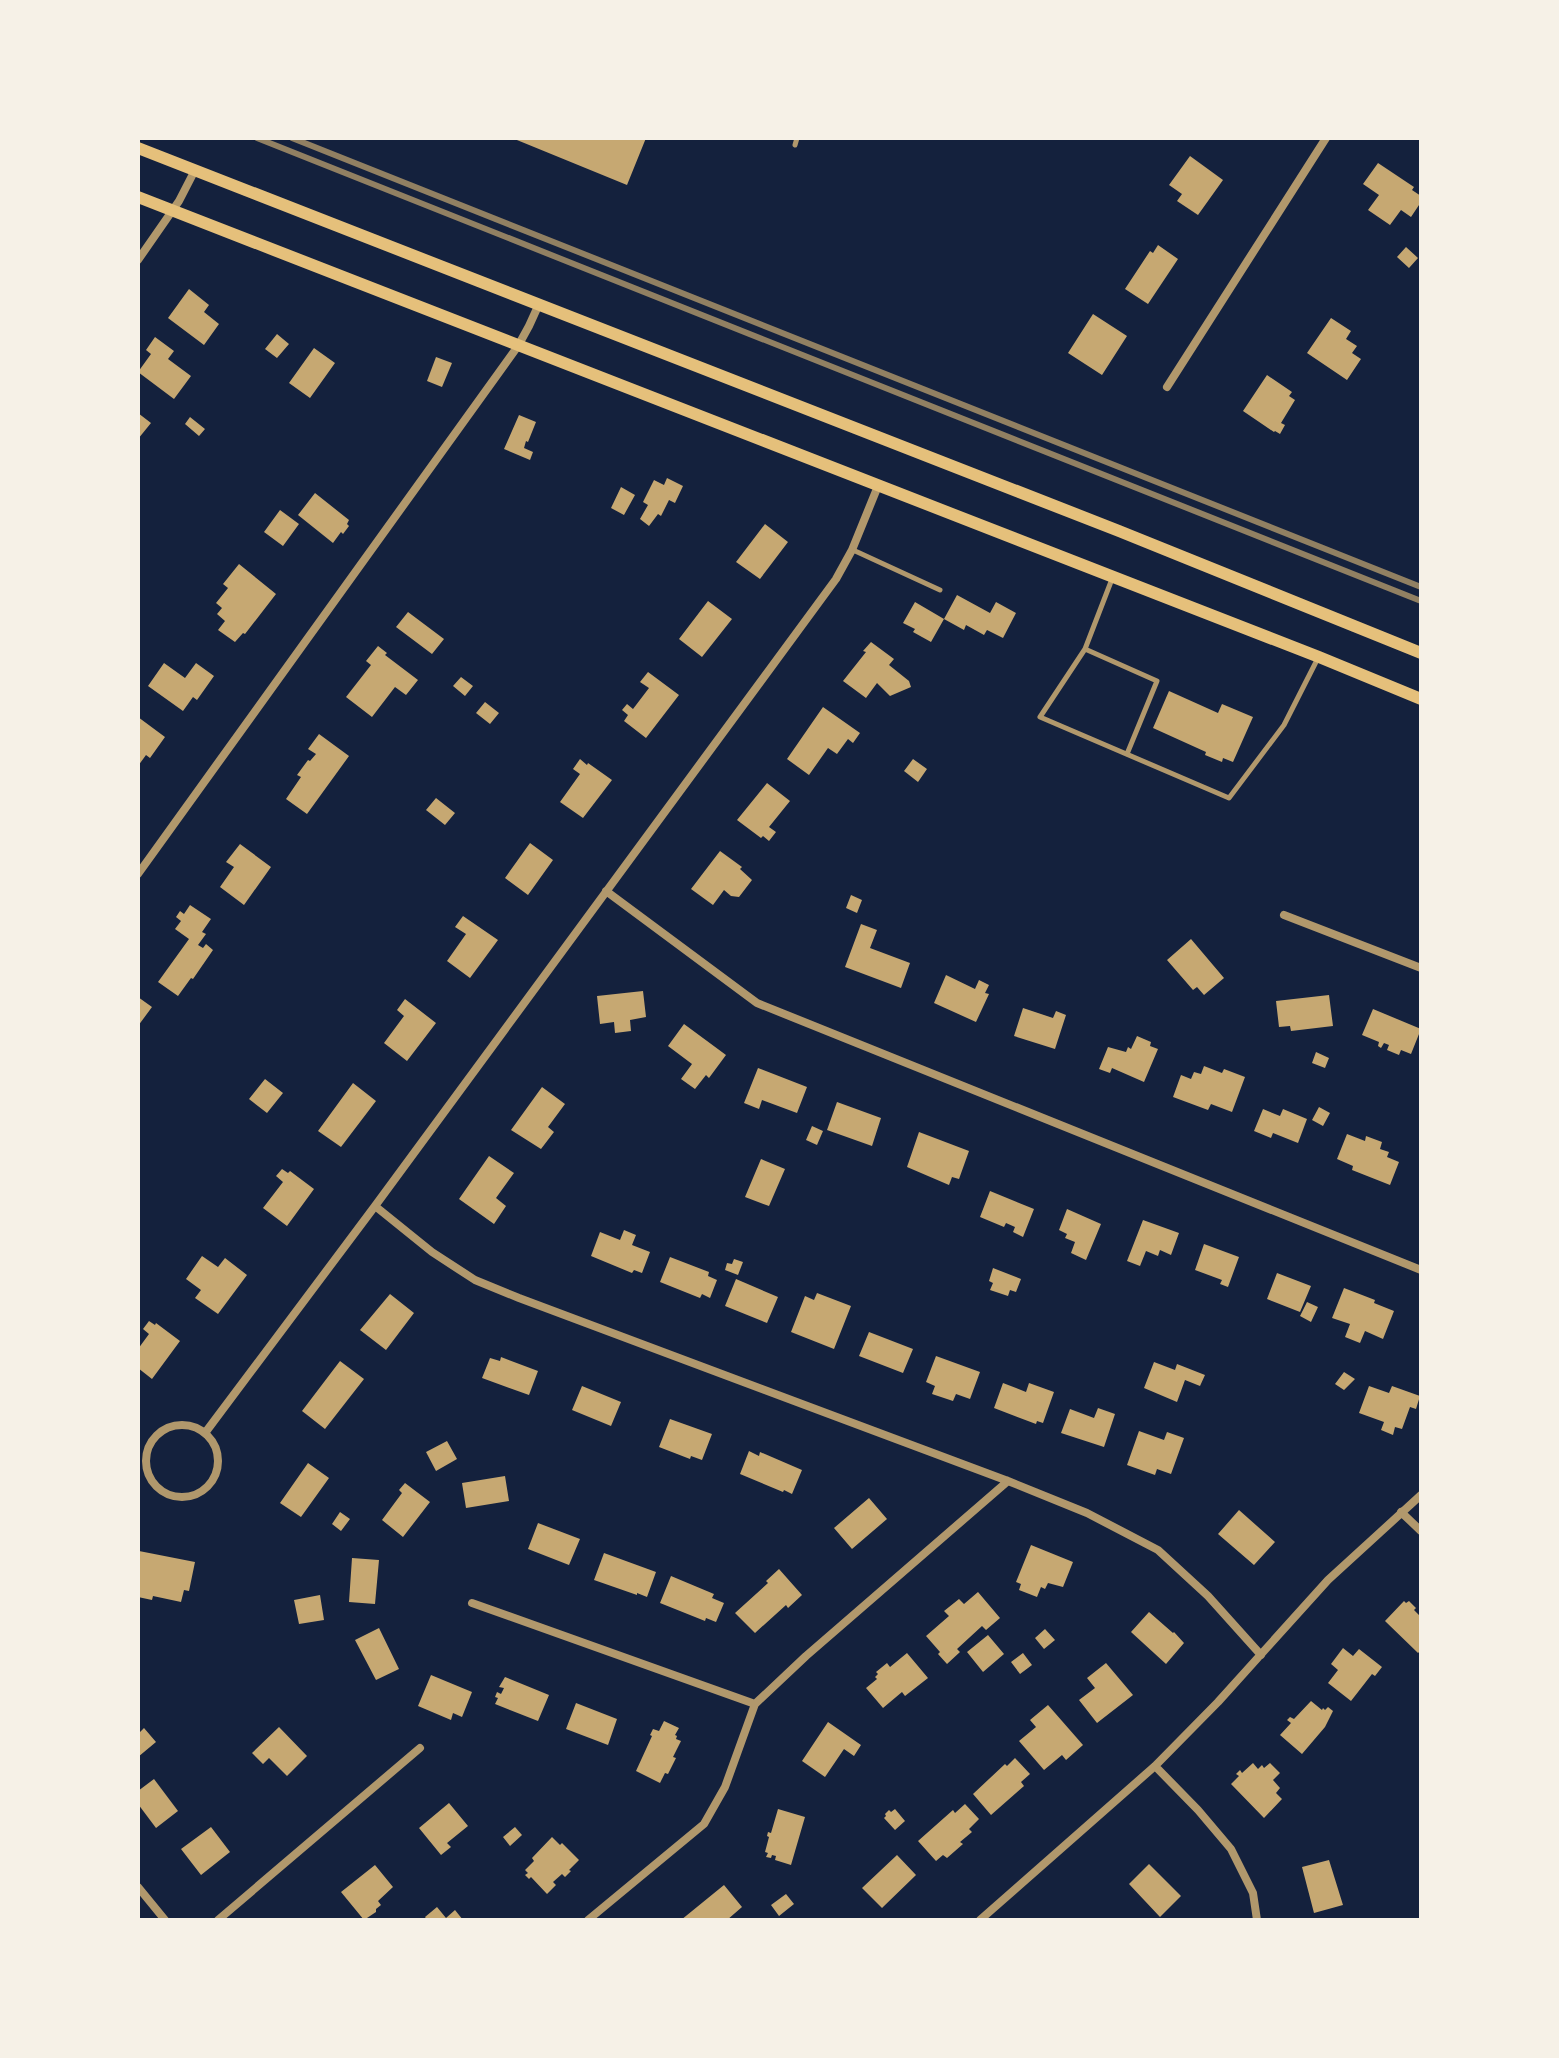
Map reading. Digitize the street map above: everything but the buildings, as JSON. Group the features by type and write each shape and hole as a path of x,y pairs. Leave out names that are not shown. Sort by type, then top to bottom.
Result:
{"main road":[{"path":"138,148 1133,537 1421,653"},
{"path":"138,197 1421,699"}],"street":[{"path":"1167,387 1326,138"},
{"path":"138,260 186,190 195,170"},
{"path":"138,874 518,346 539,304"},
{"path":"205,1433 836,579 852,550 878,486"},
{"path":"606,891 757,1003 1421,1270"},
{"path":"1284,915 1421,968"},
{"path":"375,1206 432,1252 475,1280 1087,1513 1158,1550 1208,1596 1261,1655"},
{"path":"178,1425 192,1426 205,1433 214,1443 218,1457 217,1471 211,1484 200,1493 187,1497 173,1496 160,1490 146,1466 147,1452 154,1439 164,1430 178,1425"},
{"path":"588,1920 704,1824 725,1787 755,1704 1008,1481"},
{"path":"980,1920 1155,1766 1218,1702 1328,1580 1421,1495"},
{"path":"1401,1512 1421,1531"},
{"path":"472,1603 755,1704"},
{"path":"218,1920 420,1748"},
{"path":"1155,1766 1231,1849 1253,1893 1257,1920"},
{"path":"138,1887 165,1920"}],"lane":[{"path":"795,145 797,138"},
{"path":"852,550 940,590"},
{"path":"1113,578 1085,649 1040,717 1229,798 1284,725 1319,657"},
{"path":"1085,649 1157,681 1127,754"}],"railway":[{"path":"257,138 1421,601"},
{"path":"292,138 1421,587"}]}
